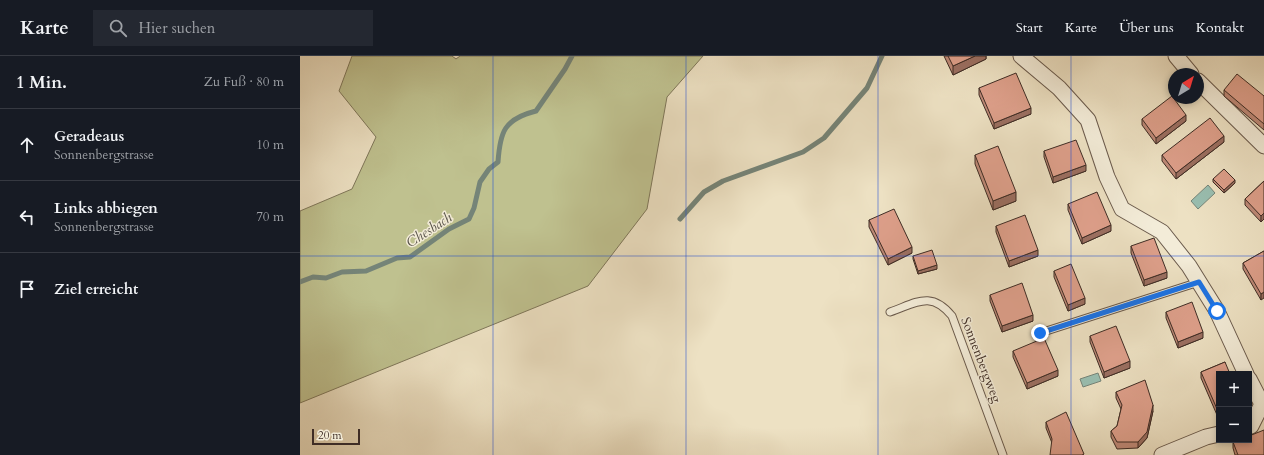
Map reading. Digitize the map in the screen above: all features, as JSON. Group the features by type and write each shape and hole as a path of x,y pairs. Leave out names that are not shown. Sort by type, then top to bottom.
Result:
{"street":[{"path":"1021,56 1059,88 1088,120 1107,177 1122,209 1162,232 1189,266 1217,311 1245,371"},
{"path":"1176,56 1186,68"},
{"path":"1204,88 1264,146"},
{"path":"1252,385 1262,404 1252,424"},
{"path":"1162,455 1206,437 1216,435"}],"lane":[{"path":"1040,333 1199,282"},
{"name":"Sonnenbergweg","path":"890,312 921,301 932,300 940,304 949,312 952,316 1003,455"}],"green space":[{"path":"352,56 452,56 456,59 460,56 703,56 667,97 647,209 588,286 300,403 300,211 352,189 376,137 339,91"}],"shaded area":[{"path":"1208,185 1215,193 1198,209 1191,201"},
{"path":"1098,373 1101,381 1083,387 1080,379"}],"building":[{"path":"948,56 975,56 953,66"},
{"path":"1016,73 1031,108 994,123 979,88"},
{"path":"1237,74 1264,96 1264,124 1224,90"},
{"path":"1168,99 1168,104 1178,104 1186,115 1156,138 1142,119"},
{"path":"1210,118 1224,136 1176,173 1162,155"},
{"path":"1076,140 1086,165 1053,177 1044,151"},
{"path":"998,146 1016,192 993,201 975,155"},
{"path":"1224,169 1235,180 1224,190 1213,179"},
{"path":"1264,181 1264,213 1261,216 1245,199"},
{"path":"1097,192 1111,225 1082,238 1068,204"},
{"path":"894,209 912,247 888,259 869,220"},
{"path":"1025,215 1038,250 1009,261 996,226"},
{"path":"1154,238 1167,272 1144,280 1131,246"},
{"path":"932,250 937,265 918,271 913,256"},
{"path":"1264,251 1264,292 1261,294 1243,263"},
{"path":"1071,264 1085,298 1068,305 1054,271"},
{"path":"1022,283 1033,315 1002,326 990,295"},
{"path":"1192,302 1203,332 1178,342 1166,312"},
{"path":"1116,326 1130,361 1104,372 1090,336"},
{"path":"1044,338 1058,370 1027,383 1013,351"},
{"path":"1225,362 1229,371 1216,371 1216,407 1201,372"},
{"path":"1145,380 1153,405 1147,432 1138,442 1117,442 1111,431 1117,426 1122,405 1116,392"},
{"path":"1066,412 1084,454 1050,455 1052,439 1046,422"},
{"path":"1264,430 1264,455 1238,455 1233,443 1252,443 1252,435"}],"waterway":[{"name":"Chesbach","path":"300,282 313,277 326,278 342,272 366,271 397,258 410,257 449,229 469,219 474,208 480,182 489,169 498,162 500,142 506,128 517,118 536,111 565,69 572,56"},
{"path":"680,219 704,192 723,181 803,152 824,138 867,88 882,56"}],"route":[{"path":"1040,333 1199,282 1217,311"}]}
